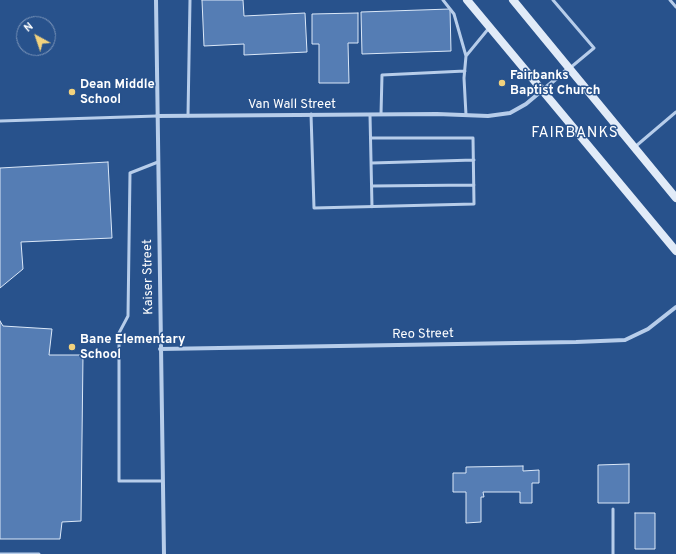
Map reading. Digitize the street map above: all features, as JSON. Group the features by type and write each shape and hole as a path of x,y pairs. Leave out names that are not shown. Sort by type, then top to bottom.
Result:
{"main road":[{"path":"467,0 676,251"},
{"path":"513,0 676,198"}],"street":[{"name":"Kaiser Street","path":"156,0 164,554"},
{"name":"Van Wall Street","path":"157,116 311,114 437,114 488,116 510,113 526,104 569,68"},
{"name":"Reo Street","path":"160,349 625,340 648,329 676,307"}],"lane":[{"path":"188,116 190,0"},
{"path":"443,0 454,14 466,56 464,71 466,115"},
{"path":"553,0 594,48 569,68"},
{"path":"670,0 676,7"},
{"path":"466,56 490,27"},
{"path":"381,114 382,75 464,71"},
{"path":"634,148 676,112"},
{"path":"311,114 314,208 474,204 473,138 372,138"},
{"path":"370,114 372,138 372,207"},
{"name":"Van Wall Street","path":"0,120 157,116"},
{"path":"372,163 474,160"},
{"path":"158,162 130,173 128,316 119,334 119,481 162,481"},
{"path":"372,186 474,185"},
{"path":"613,509 613,554"},
{"path":"0,554 39,554"}],"building":[{"path":"202,0 243,0 244,16 305,13 307,52 244,55 244,44 204,46"},
{"path":"450,9 451,51 362,54 361,12"},
{"path":"358,13 358,43 348,43 349,83 319,83 319,44 312,44 312,14"},
{"path":"108,162 112,238 21,242 23,269 0,288 0,168"},
{"path":"0,321 3,326 52,329 49,355 83,355 81,521 62,522 60,539 0,539"},
{"path":"629,464 629,503 598,503 598,465"},
{"path":"523,466 523,471 539,470 539,483 532,483 532,503 520,503 520,492 483,492 484,497 481,497 481,522 466,523 466,492 453,492 453,473 466,473 466,467"},
{"path":"635,513 655,513 655,549 635,549"}],"place":[{"name":"Fairbanks Baptist Church","path":"502,83"},
{"name":"Dean Middle School","path":"72,92"},
{"name":"Bane Elementary School","path":"72,347"}],"district":[{"name":"FAIRBANKS","path":"575,134"}]}
